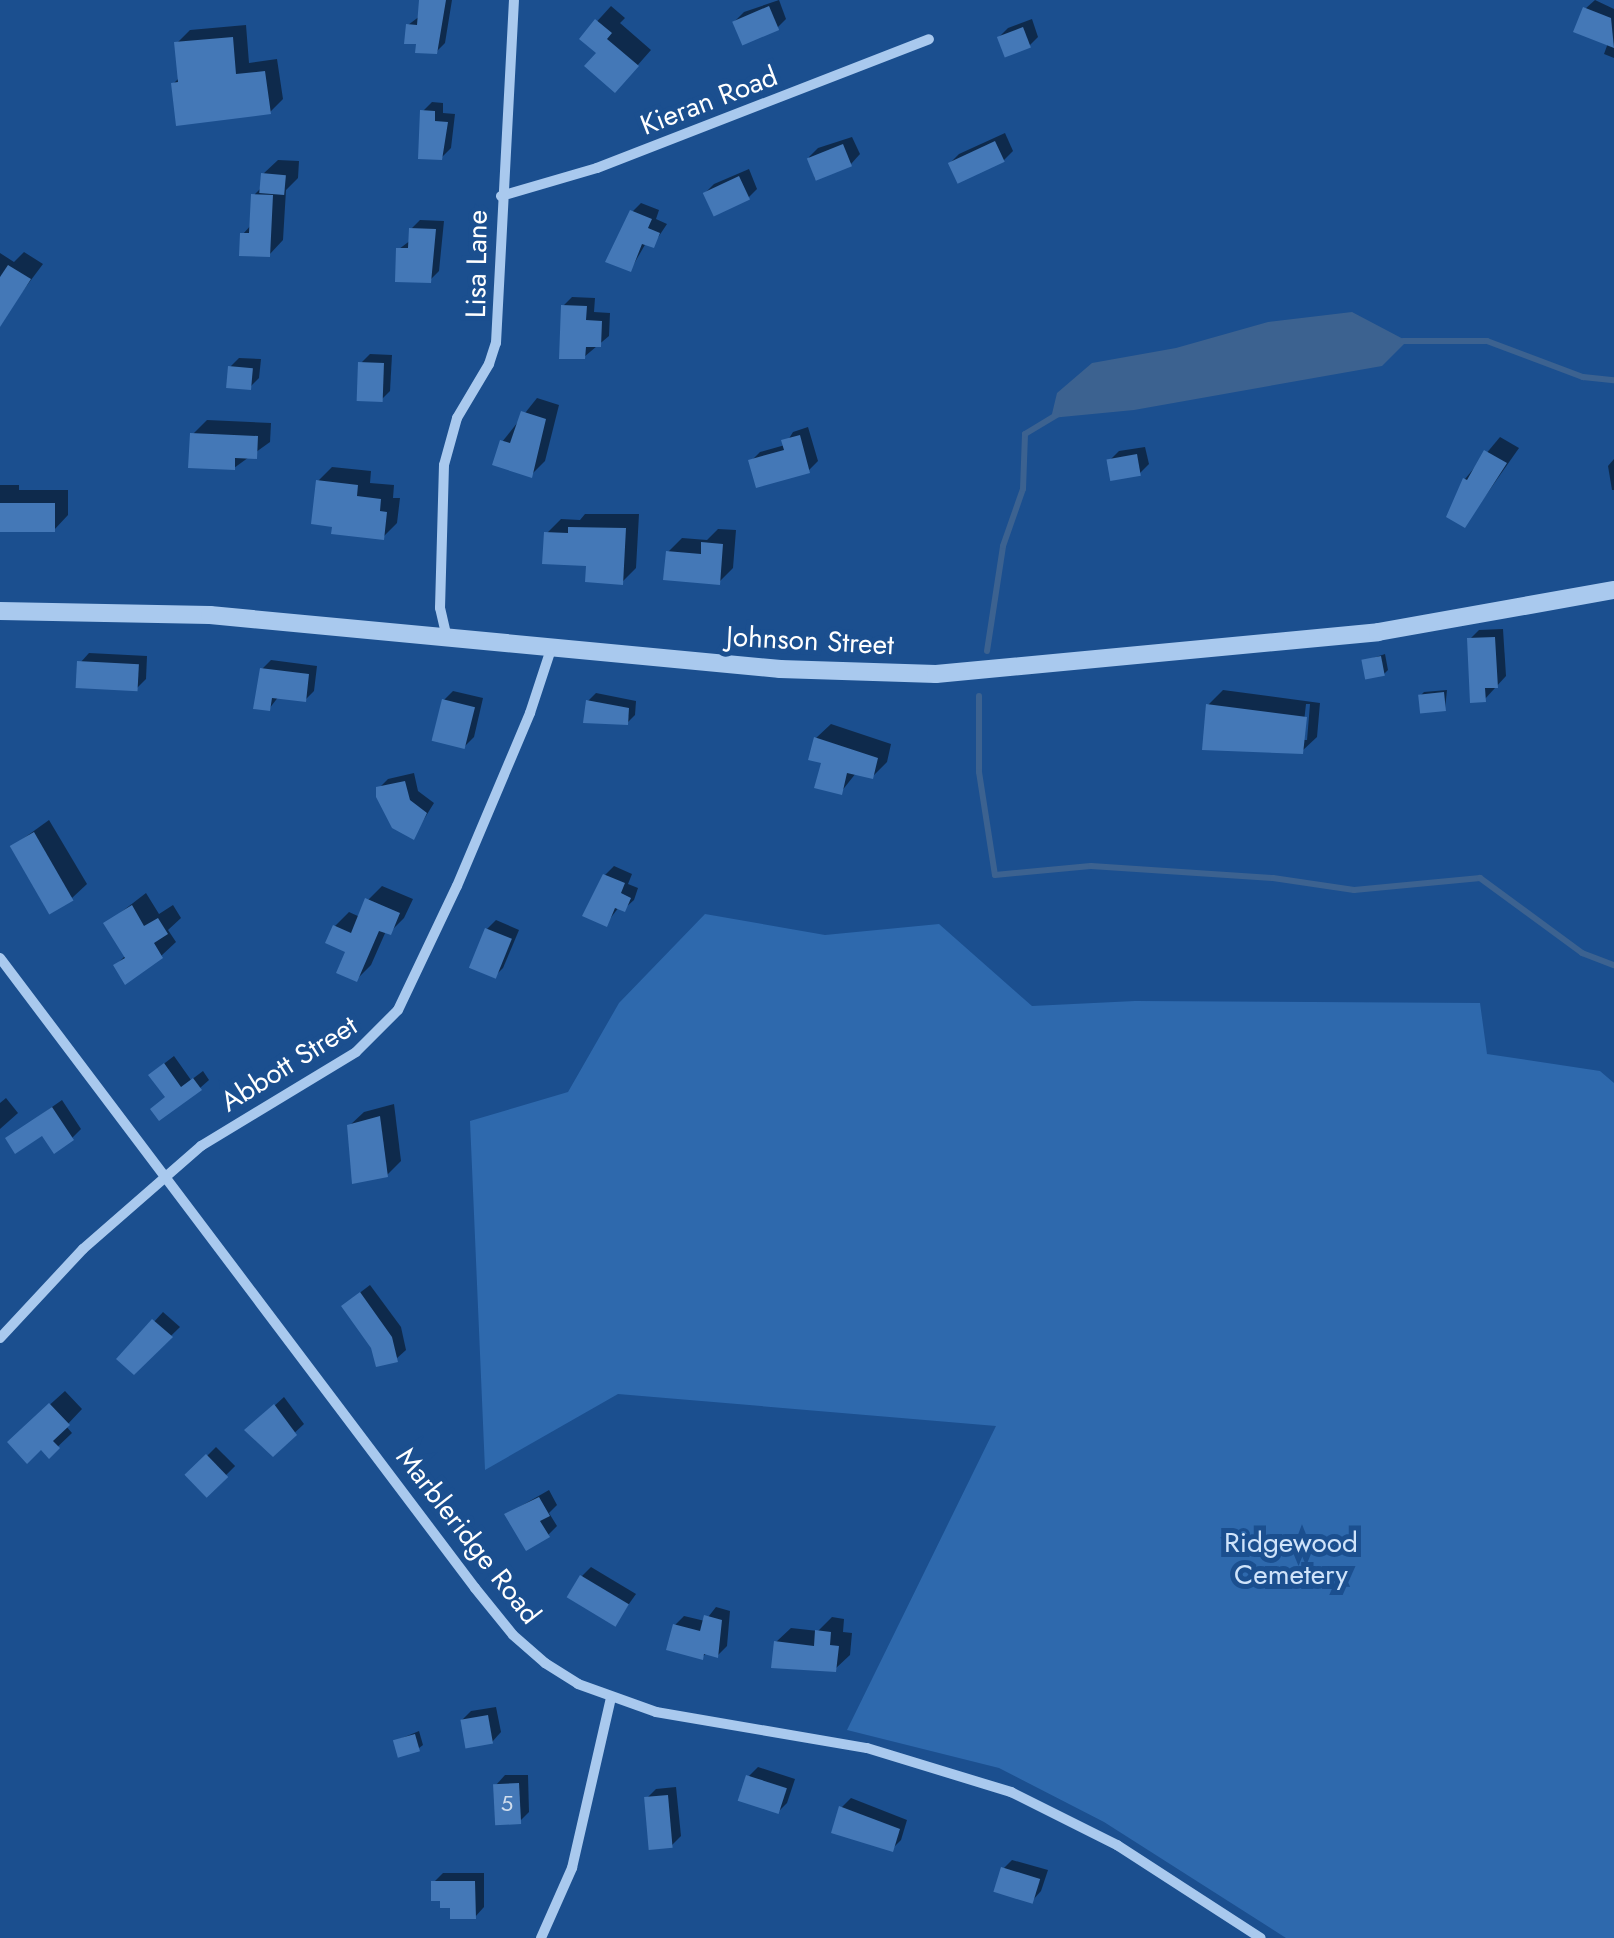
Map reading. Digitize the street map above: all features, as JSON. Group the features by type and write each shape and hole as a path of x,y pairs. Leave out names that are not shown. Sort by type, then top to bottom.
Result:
{"street":[{"name":"Lisa Lane","path":"447,638 440,608 444,466 457,418 489,364 496,343 514,0"},
{"name":"Kieran Road","path":"501,196 597,168 929,40"},
{"name":"Johnson Street","path":"0,611 210,616 780,669 936,674 1358,634 1502,614 1614,590"},
{"name":"Abbott Street","path":"0,1338 83,1249 200,1146 356,1052 398,1010 457,886 530,713 551,648"},
{"name":"Marbleridge Road","path":"0,958 514,1635 545,1663 612,1698 656,1712 867,1748 1011,1792 1117,1845 1261,1938"},
{"path":"540,1938 572,1868 612,1698"}],"green space":[{"name":"Ridgewood Cemetery","path":"705,914 825,935 939,924 1032,1006 1135,1001 1480,1003 1487,1054 1600,1071 1614,1083 1614,1938 1286,1938 1104,1822 999,1768 847,1730 996,1426 618,1394 485,1470 470,1121 568,1092 619,1003"}],"shaded area":[{"path":"1352,312 1407,341 1382,366 1134,410 1051,418 1057,393 1092,363 1176,348 1268,322"}],"building":[{"path":"419,0 446,0 437,54 415,53 416,44 404,44 406,24 417,25"},
{"path":"769,6 779,30 742,46 732,22"},
{"path":"1583,7 1611,18 1614,48 1573,32"},
{"path":"595,19 612,33 607,39 639,66 615,93 584,66 596,53 579,39"},
{"path":"1023,27 1031,48 1005,58 997,37"},
{"path":"233,37 236,74 265,71 271,114 176,126 171,83 178,82 174,42"},
{"path":"420,110 435,111 435,121 448,122 442,160 418,159"},
{"path":"995,141 1005,162 958,184 948,163"},
{"path":"843,144 852,166 816,181 807,159"},
{"path":"261,173 286,175 284,195 259,193"},
{"path":"739,176 750,200 714,216 703,193"},
{"path":"251,194 273,195 270,257 239,256 240,233 249,233"},
{"path":"630,210 652,219 648,228 660,233 654,248 642,244 631,272 605,262"},
{"path":"409,228 436,229 431,283 395,282 396,248 408,248"},
{"path":"8,265 31,279 0,327 0,277"},
{"path":"561,305 587,306 586,320 602,321 601,347 586,347 585,359 559,359"},
{"path":"358,362 384,363 383,402 357,401"},
{"path":"228,366 253,368 251,390 226,388"},
{"path":"521,411 546,419 532,478 492,465 500,440 510,443"},
{"path":"190,433 258,436 257,459 235,458 235,470 188,468"},
{"path":"800,435 810,473 756,488 748,460 784,450 781,440"},
{"path":"1484,450 1507,463 1465,528 1446,517 1463,478 1467,480"},
{"path":"1137,454 1141,476 1110,481 1106,459"},
{"path":"316,480 358,485 357,496 381,499 380,511 387,512 384,540 331,534 332,527 311,524"},
{"path":"0,503 55,503 55,532 0,532"},
{"path":"568,527 626,528 623,585 585,582 586,566 542,564 544,532 568,533"},
{"path":"701,542 723,544 720,585 663,580 666,551 701,554"},
{"path":"1495,637 1498,688 1485,688 1486,702 1470,703 1467,638"},
{"path":"1381,656 1385,676 1365,679 1361,660"},
{"path":"77,661 139,664 138,691 76,688"},
{"path":"260,668 309,674 306,702 272,698 270,711 253,709"},
{"path":"1444,692 1446,711 1420,714 1418,695"},
{"path":"442,699 475,707 465,749 432,741"},
{"path":"586,700 629,708 628,725 583,723"},
{"path":"1206,704 1307,717 1303,754 1202,750"},
{"path":"814,737 878,758 873,779 847,773 842,795 814,788 821,763 808,760"},
{"path":"405,781 410,800 427,813 414,840 392,828 376,797 376,787"},
{"path":"34,832 74,900 49,914 10,846"},
{"path":"603,874 625,883 621,893 631,898 625,912 615,908 607,927 582,916"},
{"path":"365,898 400,913 391,935 379,931 357,982 336,973 345,952 325,943 333,925 351,933"},
{"path":"132,905 144,926 158,918 168,934 154,943 163,958 125,985 113,965 125,958 103,923"},
{"path":"485,928 512,939 496,979 469,968"},
{"path":"164,1063 181,1087 193,1078 202,1090 159,1121 150,1109 165,1097 148,1075"},
{"path":"52,1107 74,1140 54,1154 42,1136 15,1154 5,1138"},
{"path":"380,1116 388,1177 352,1184 347,1125"},
{"path":"360,1292 392,1337 398,1362 376,1367 371,1348 341,1306"},
{"path":"152,1319 173,1337 134,1375 116,1359"},
{"path":"49,1403 70,1425 53,1441 60,1448 49,1459 41,1450 27,1464 7,1442"},
{"path":"274,1404 297,1435 273,1457 244,1430"},
{"path":"206,1454 228,1477 207,1498 184,1475"},
{"path":"539,1497 550,1516 540,1521 550,1537 526,1551 504,1514"},
{"path":"580,1575 629,1604 615,1627 567,1597"},
{"path":"704,1615 722,1620 718,1658 704,1654 703,1660 666,1650 673,1624 700,1631"},
{"path":"815,1630 831,1632 830,1645 839,1646 836,1672 771,1668 774,1641 814,1646"},
{"path":"488,1715 493,1744 465,1748 460,1720"},
{"path":"415,1734 420,1751 398,1758 393,1740"},
{"path":"746,1775 787,1788 779,1814 738,1801"},
{"path":"519,1783 521,1824 495,1825 493,1784"},
{"path":"668,1795 673,1848 649,1850 644,1797"},
{"path":"839,1806 900,1829 893,1852 831,1833"},
{"path":"1001,1867 1040,1879 1033,1904 993,1892"},
{"path":"431,1881 475,1881 476,1919 450,1919 450,1908 440,1908 440,1901 431,1901"}],"waterway":[{"path":"1403,341 1487,341 1583,377 1614,380"},
{"path":"987,651 1003,546 1023,489 1025,434 1057,415"},
{"path":"979,696 979,772 995,875 1091,866 1273,878 1354,890 1480,878 1582,953 1614,965"}]}
